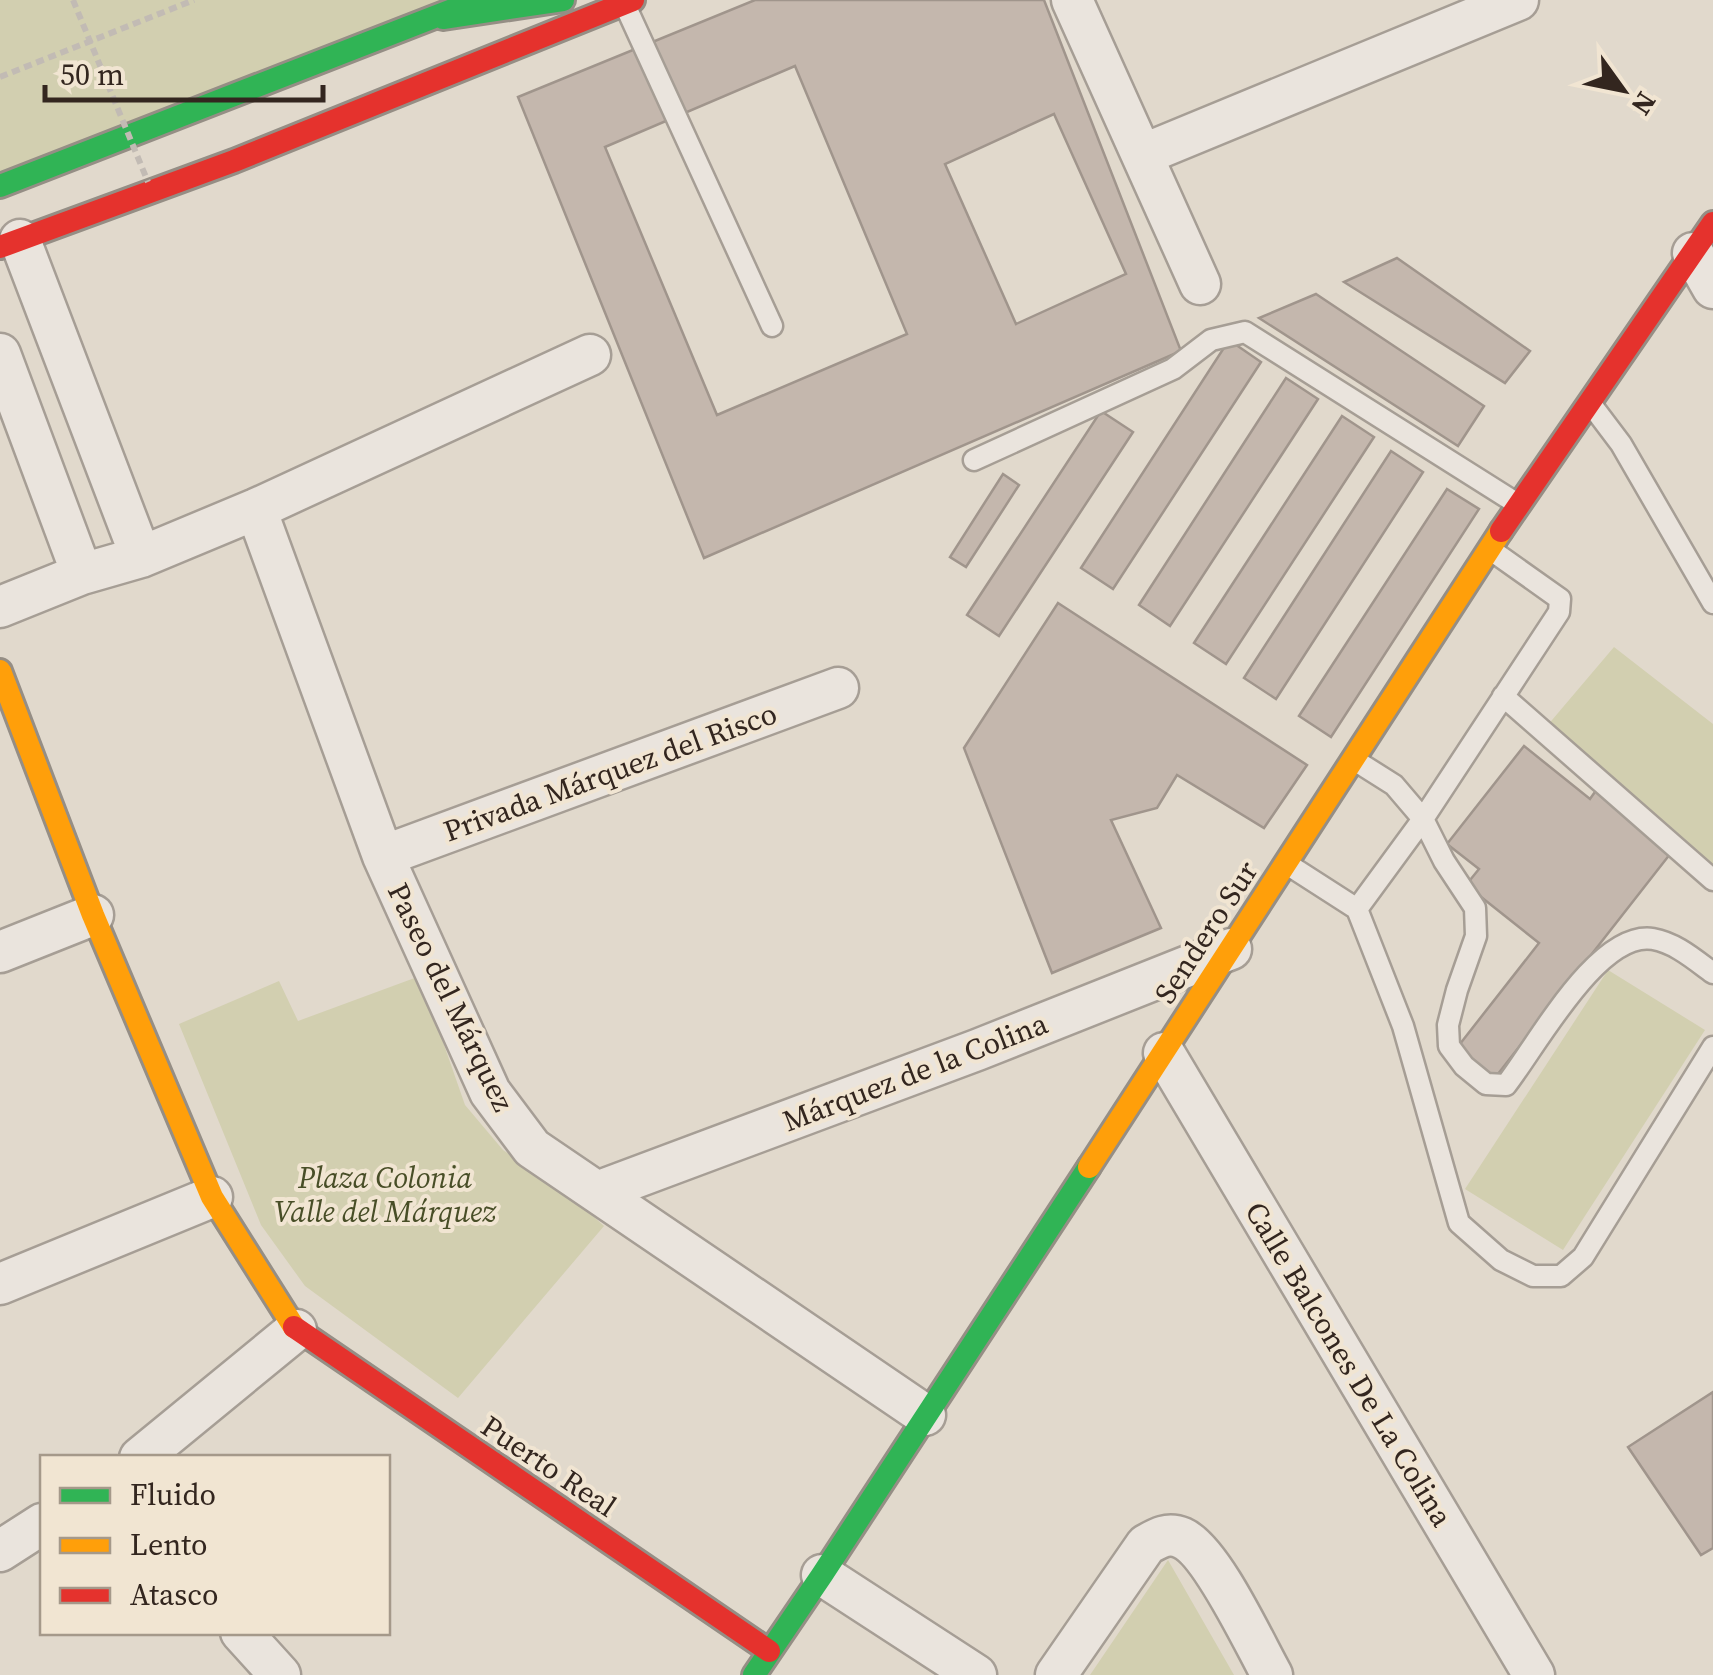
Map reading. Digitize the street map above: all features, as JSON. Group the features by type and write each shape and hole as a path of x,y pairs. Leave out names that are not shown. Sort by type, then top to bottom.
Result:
{"main road":[{"path":"0,186 478,0"},
{"path":"430,20 562,0"},
{"path":"10,244 234,161 628,2"},
{"path":"0,204 52,167 109,143"},
{"name":"Sendero Sur","path":"754,1675 1164,1053 1518,504 1703,238"},
{"path":"0,671 94,915 212,1196 296,1330"},
{"name":"Puerto Real","path":"296,1330 769,1651"}],"street":[{"path":"1072,0 1200,284"},
{"path":"1142,156 1518,0"},
{"path":"1703,238 1713,288"},
{"path":"10,244 140,557"},
{"path":"0,354 82,574"},
{"path":"0,607 82,574 140,557 256,509 590,355"},
{"name":"Paseo del Márquez","path":"256,509 383,856 490,1092 532,1148 925,1415"},
{"name":"Privada Márquez del Risco","path":"383,856 838,688"},
{"path":"0,952 94,915"},
{"name":"Márquez de la Colina","path":"597,1192 977,1050 1231,949"},
{"name":"Calle Balcones De La Colina","path":"1164,1053 1534,1675"},
{"path":"0,1284 212,1196"},
{"path":"144,1455 296,1330"},
{"path":"0,1551 40,1525"},
{"path":"1056,1675 1146,1545 1165,1535 1182,1538 1196,1548 1215,1573 1272,1675"},
{"path":"822,1575 976,1675"},
{"path":"244,1635 280,1675"}],"lane":[{"path":"628,2 772,326"},
{"path":"974,460 1172,369 1211,340 1244,332 1518,504"},
{"path":"1589,402 1621,444 1713,603"},
{"path":"1357,909 1423,820 1559,612 1560,599 1490,548"},
{"path":"1504,696 1713,880"},
{"path":"1354,760 1394,785 1423,820 1475,908 1476,936 1448,1025 1449,1046 1464,1066 1486,1084 1506,1085 1578,984 1613,948 1650,938 1676,947 1713,974"},
{"path":"1286,863 1357,909 1403,1026 1459,1222 1501,1260 1532,1276 1561,1276 1583,1257 1713,1047"}],"path":[{"path":"72,0 148,182"},
{"path":"0,77 194,0"}],"green space":[{"path":"0,0 491,0 0,193"},
{"path":"1614,647 1713,724 1713,865 1541,733"},
{"path":"1608,970 1705,1030 1563,1250 1465,1189"},
{"name":"Plaza Colonia Valle del Márquez","path":"420,976 465,1105 503,1150 573,1198 604,1226 458,1398 305,1286 261,1225 179,1024 279,981 298,1021"},
{"path":"1168,1560 1234,1675 1090,1675"}],"building":[{"path":"755,0 1044,0 1181,351 704,558 518,97","holes":["795,66 907,334 717,415 605,147","1054,114 1126,274 1016,324 945,164"]},
{"path":"1397,258 1530,351 1505,383 1344,282"},
{"path":"1316,294 1484,406 1458,446 1259,318"},
{"path":"1229,340 1261,362 1113,589 1081,568"},
{"path":"1286,378 1318,399 1170,626 1139,605"},
{"path":"1101,411 1133,432 999,636 967,615"},
{"path":"1342,416 1374,437 1226,664 1194,643"},
{"path":"1391,451 1423,472 1276,699 1244,678"},
{"path":"1003,474 1019,485 966,567 950,557"},
{"path":"1447,489 1479,509 1331,737 1299,716"},
{"path":"1058,603 1307,765 1264,828 1177,775 1157,808 1111,820 1161,928 1052,973 964,748"},
{"path":"1524,746 1590,799 1597,789 1674,849 1494,1079 1456,1049 1539,943 1466,885 1479,869 1447,844"},
{"path":"1713,1392 1713,1548 1701,1555 1628,1447"}],"traffic: fast":[{"path":"0,186 478,0"},
{"path":"443,18 563,0"},
{"path":"754,1675 1089,1167"}],"traffic: slow":[{"path":"1089,1167 1501,531"},
{"path":"0,671 93,915 212,1197 294,1327"}],"traffic: jam":[{"path":"0,247 234,161 633,0"},
{"path":"1501,531 1713,223"},
{"path":"294,1327 769,1651"}]}
